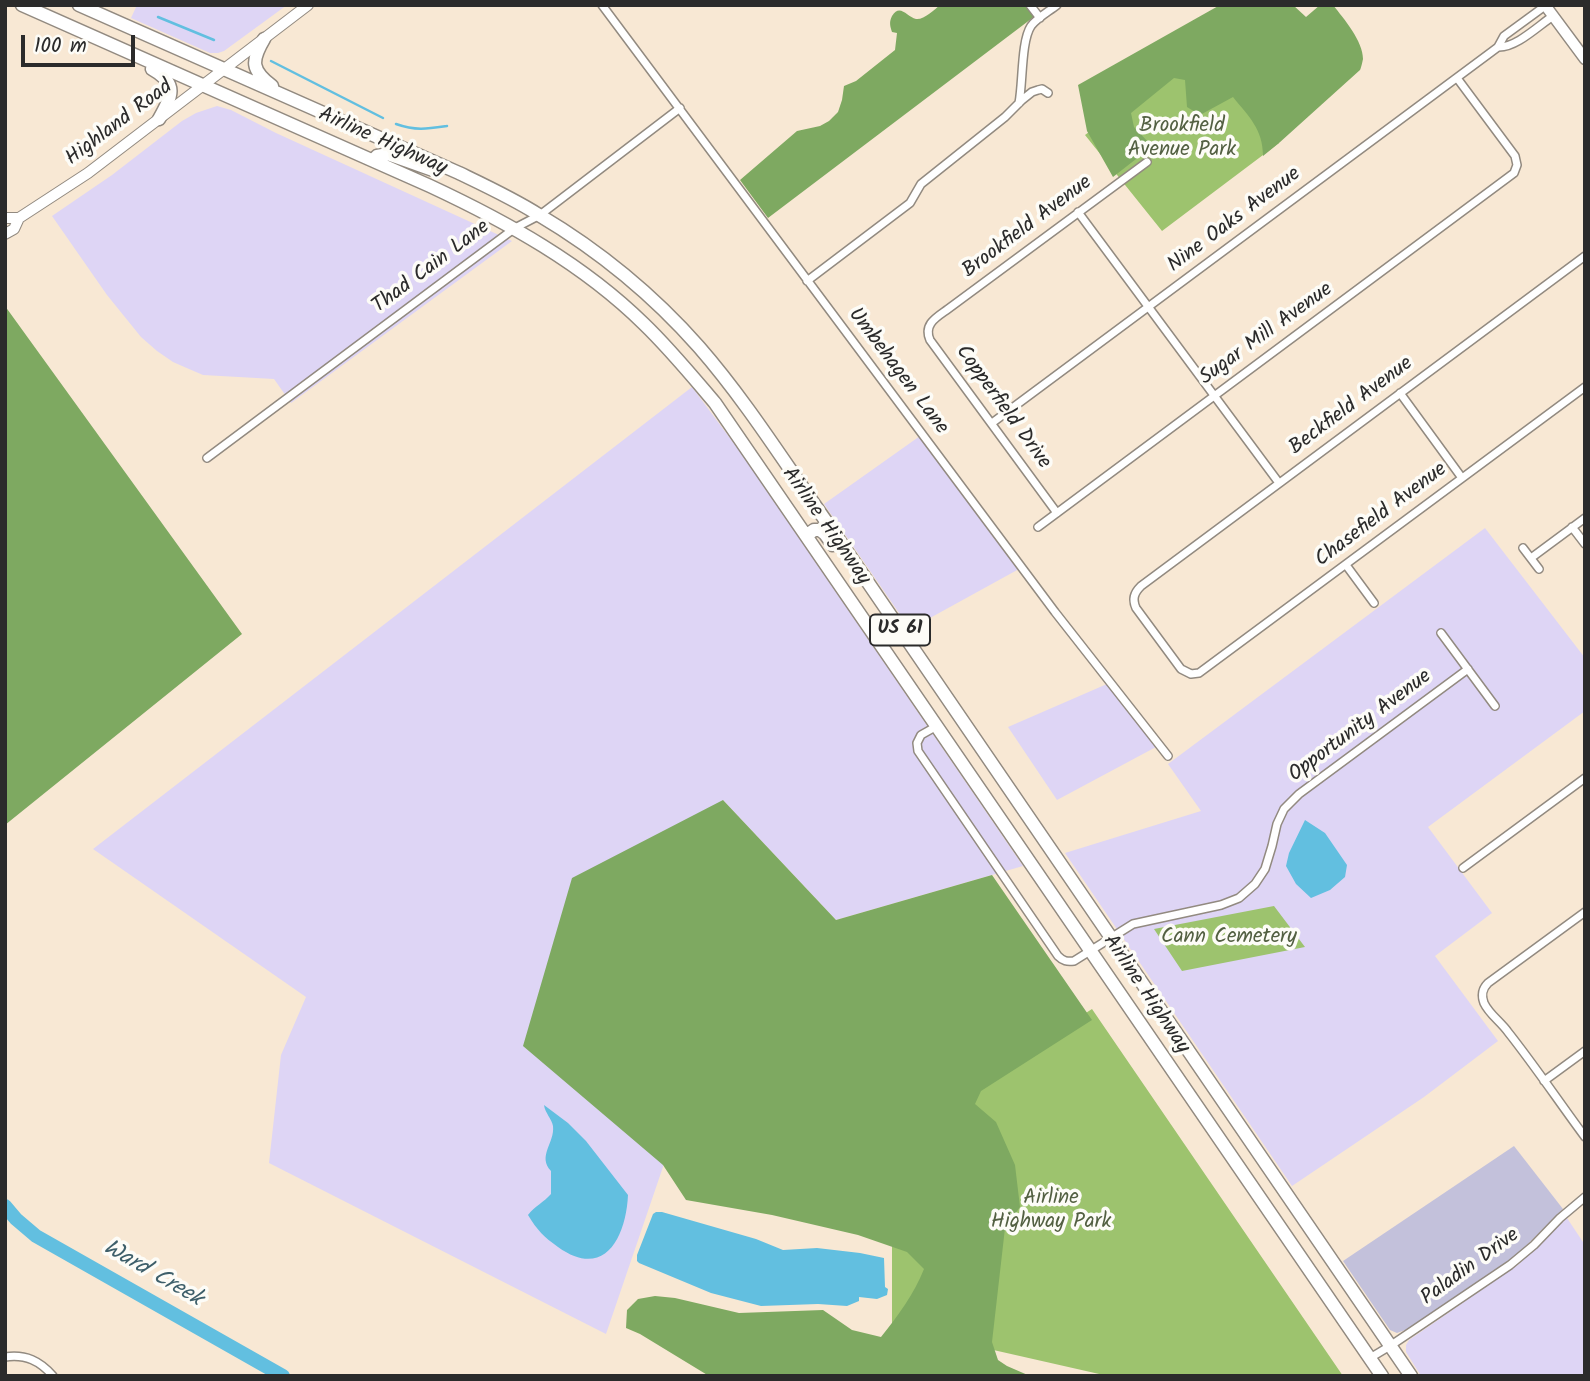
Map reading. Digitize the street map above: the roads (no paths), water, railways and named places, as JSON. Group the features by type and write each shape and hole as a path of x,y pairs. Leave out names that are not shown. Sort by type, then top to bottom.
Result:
{"highway":[{"name":"Airline Highway","path":"22,5 437,189 514,228 600,285 653,333 715,403 1382,1376"},
{"name":"Airline Highway","path":"79,5 509,197 595,252 652,299 698,346 734,390 828,524 1410,1376"},
{"path":"264,39 255,60 257,72 296,102"},
{"path":"129,52 161,74 170,84 171,96 159,119"},
{"path":"373,160 377,156 388,154 509,197"},
{"path":"807,535 817,530 825,534 886,622 921,662"},
{"path":"1266,1207 1285,1194"}],"main road":[{"name":"Highland Road","path":"5,234 14,229 19,218 88,173 308,5"},
{"path":"1545,6 1585,59"},
{"path":"5,218 19,218"}],"street":[{"name":"Umbehagen Lane","path":"602,5 1055,612 1168,756"},
{"path":"1030,5 1040,18"},
{"path":"1018,103 1026,39 1032,25 1057,5"},
{"name":"Nine Oaks Avenue","path":"992,423 1457,78 1498,47 1504,36 1545,6"},
{"name":"Nine Oaks Avenue","path":"1498,47 1513,44 1553,16"},
{"name":"Sugar Mill Avenue","path":"1038,527 1516,170 1515,156 1457,78"},
{"path":"807,281 910,202 921,184 1032,92 1042,89 1048,93"},
{"name":"Thad Cain Lane","path":"207,458 514,228 540,215 680,108"},
{"name":"Brookfield Avenue","path":"931,322 1147,162"},
{"path":"1078,212 1279,483"},
{"name":"Beckfield Avenue","path":"1199,673 1191,674 1181,668 1138,611 1133,598 1136,591 1585,256"},
{"name":"Copperfield Drive","path":"931,322 928,329 930,340 1058,513"},
{"name":"Chasefield Avenue","path":"1199,673 1585,387"},
{"path":"1400,393 1462,478"},
{"path":"1531,558 1585,518"},
{"path":"1573,527 1585,544"},
{"path":"1522,548 1539,569"},
{"path":"1346,565 1374,603"},
{"path":"1441,633 1495,705"},
{"name":"Opportunity Avenue","path":"937,725 921,735 916,743 918,751 1058,956 1068,962 1074,961 1133,924 1221,905 1239,898 1255,884 1265,869 1277,824 1284,809 1299,794 1468,669"},
{"path":"1462,868 1585,778"},
{"path":"1585,912 1488,983 1482,994 1488,1009 1507,1030 1585,1137"},
{"path":"1544,1081 1585,1051"},
{"name":"Paladin Drive","path":"1370,1358 1510,1265 1585,1197"},
{"path":"5,1357 32,1359 54,1376"}],"water":[{"path":"1305,820 1325,833 1347,865 1345,877 1330,890 1311,898 1296,884 1286,866 1289,853"},
{"path":"544,1105 586,1141 628,1195 623,1226 610,1249 600,1256 588,1259 574,1256 558,1247 541,1233 528,1215 551,1194 551,1171 546,1155 553,1126"},
{"path":"656,1212 756,1239 783,1250 817,1248 884,1258 887,1295 877,1299 859,1297 859,1301 847,1306 761,1306 711,1293 637,1261 637,1255"}],"waterway":[{"path":"158,17 214,40"},
{"path":"271,61 383,118"},
{"path":"396,124 421,129 447,126"},
{"name":"Ward Creek","path":"5,1206 36,1236 283,1376"}],"park label":[{"name":"Brookfield Avenue Park","path":"1182,139"},
{"name":"Cann Cemetery","path":"1229,938"},
{"name":"Airline Highway Park","path":"1051,1211"}]}
